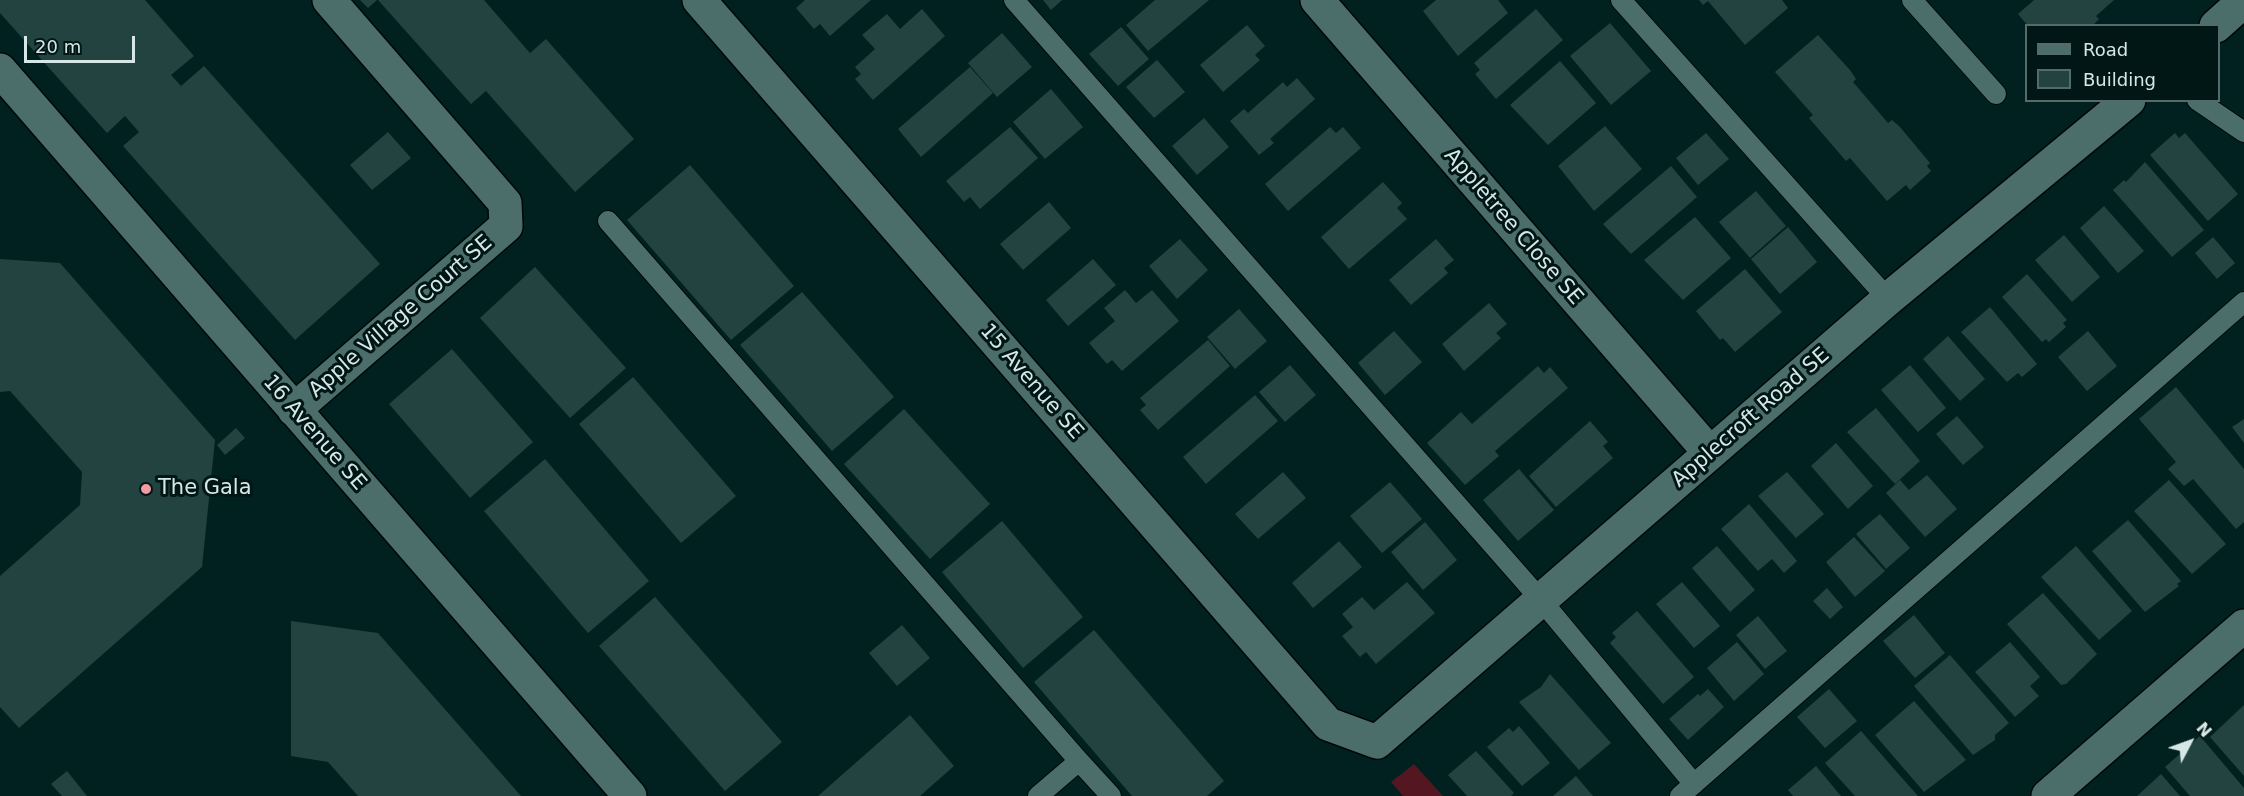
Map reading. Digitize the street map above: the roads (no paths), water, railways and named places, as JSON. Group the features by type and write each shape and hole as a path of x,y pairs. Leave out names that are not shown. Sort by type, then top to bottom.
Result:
{"street":[{"name":"Apple Village Court SE","path":"294,410 506,226 505,203 329,0"},
{"name":"15 Avenue SE","path":"699,0 1328,724 1377,742"},
{"name":"Appletree Close SE","path":"1317,0 1710,453"},
{"path":"2218,24 2244,1"},
{"name":"16 Avenue SE","path":"0,70 630,796"},
{"name":"Applecroft Road SE","path":"1377,742 1888,299 2127,102"},
{"path":"2048,796 2244,626"}],"lane":[{"path":"1014,0 1541,600 1687,790 2244,302"},
{"path":"1621,0 1888,299"},
{"path":"1912,0 1996,94"},
{"path":"2200,102 2244,132"},
{"path":"608,221 1111,796"},
{"path":"1038,796 1079,760"}],"place":[{"name":"The Gala","path":"146,489"}]}
